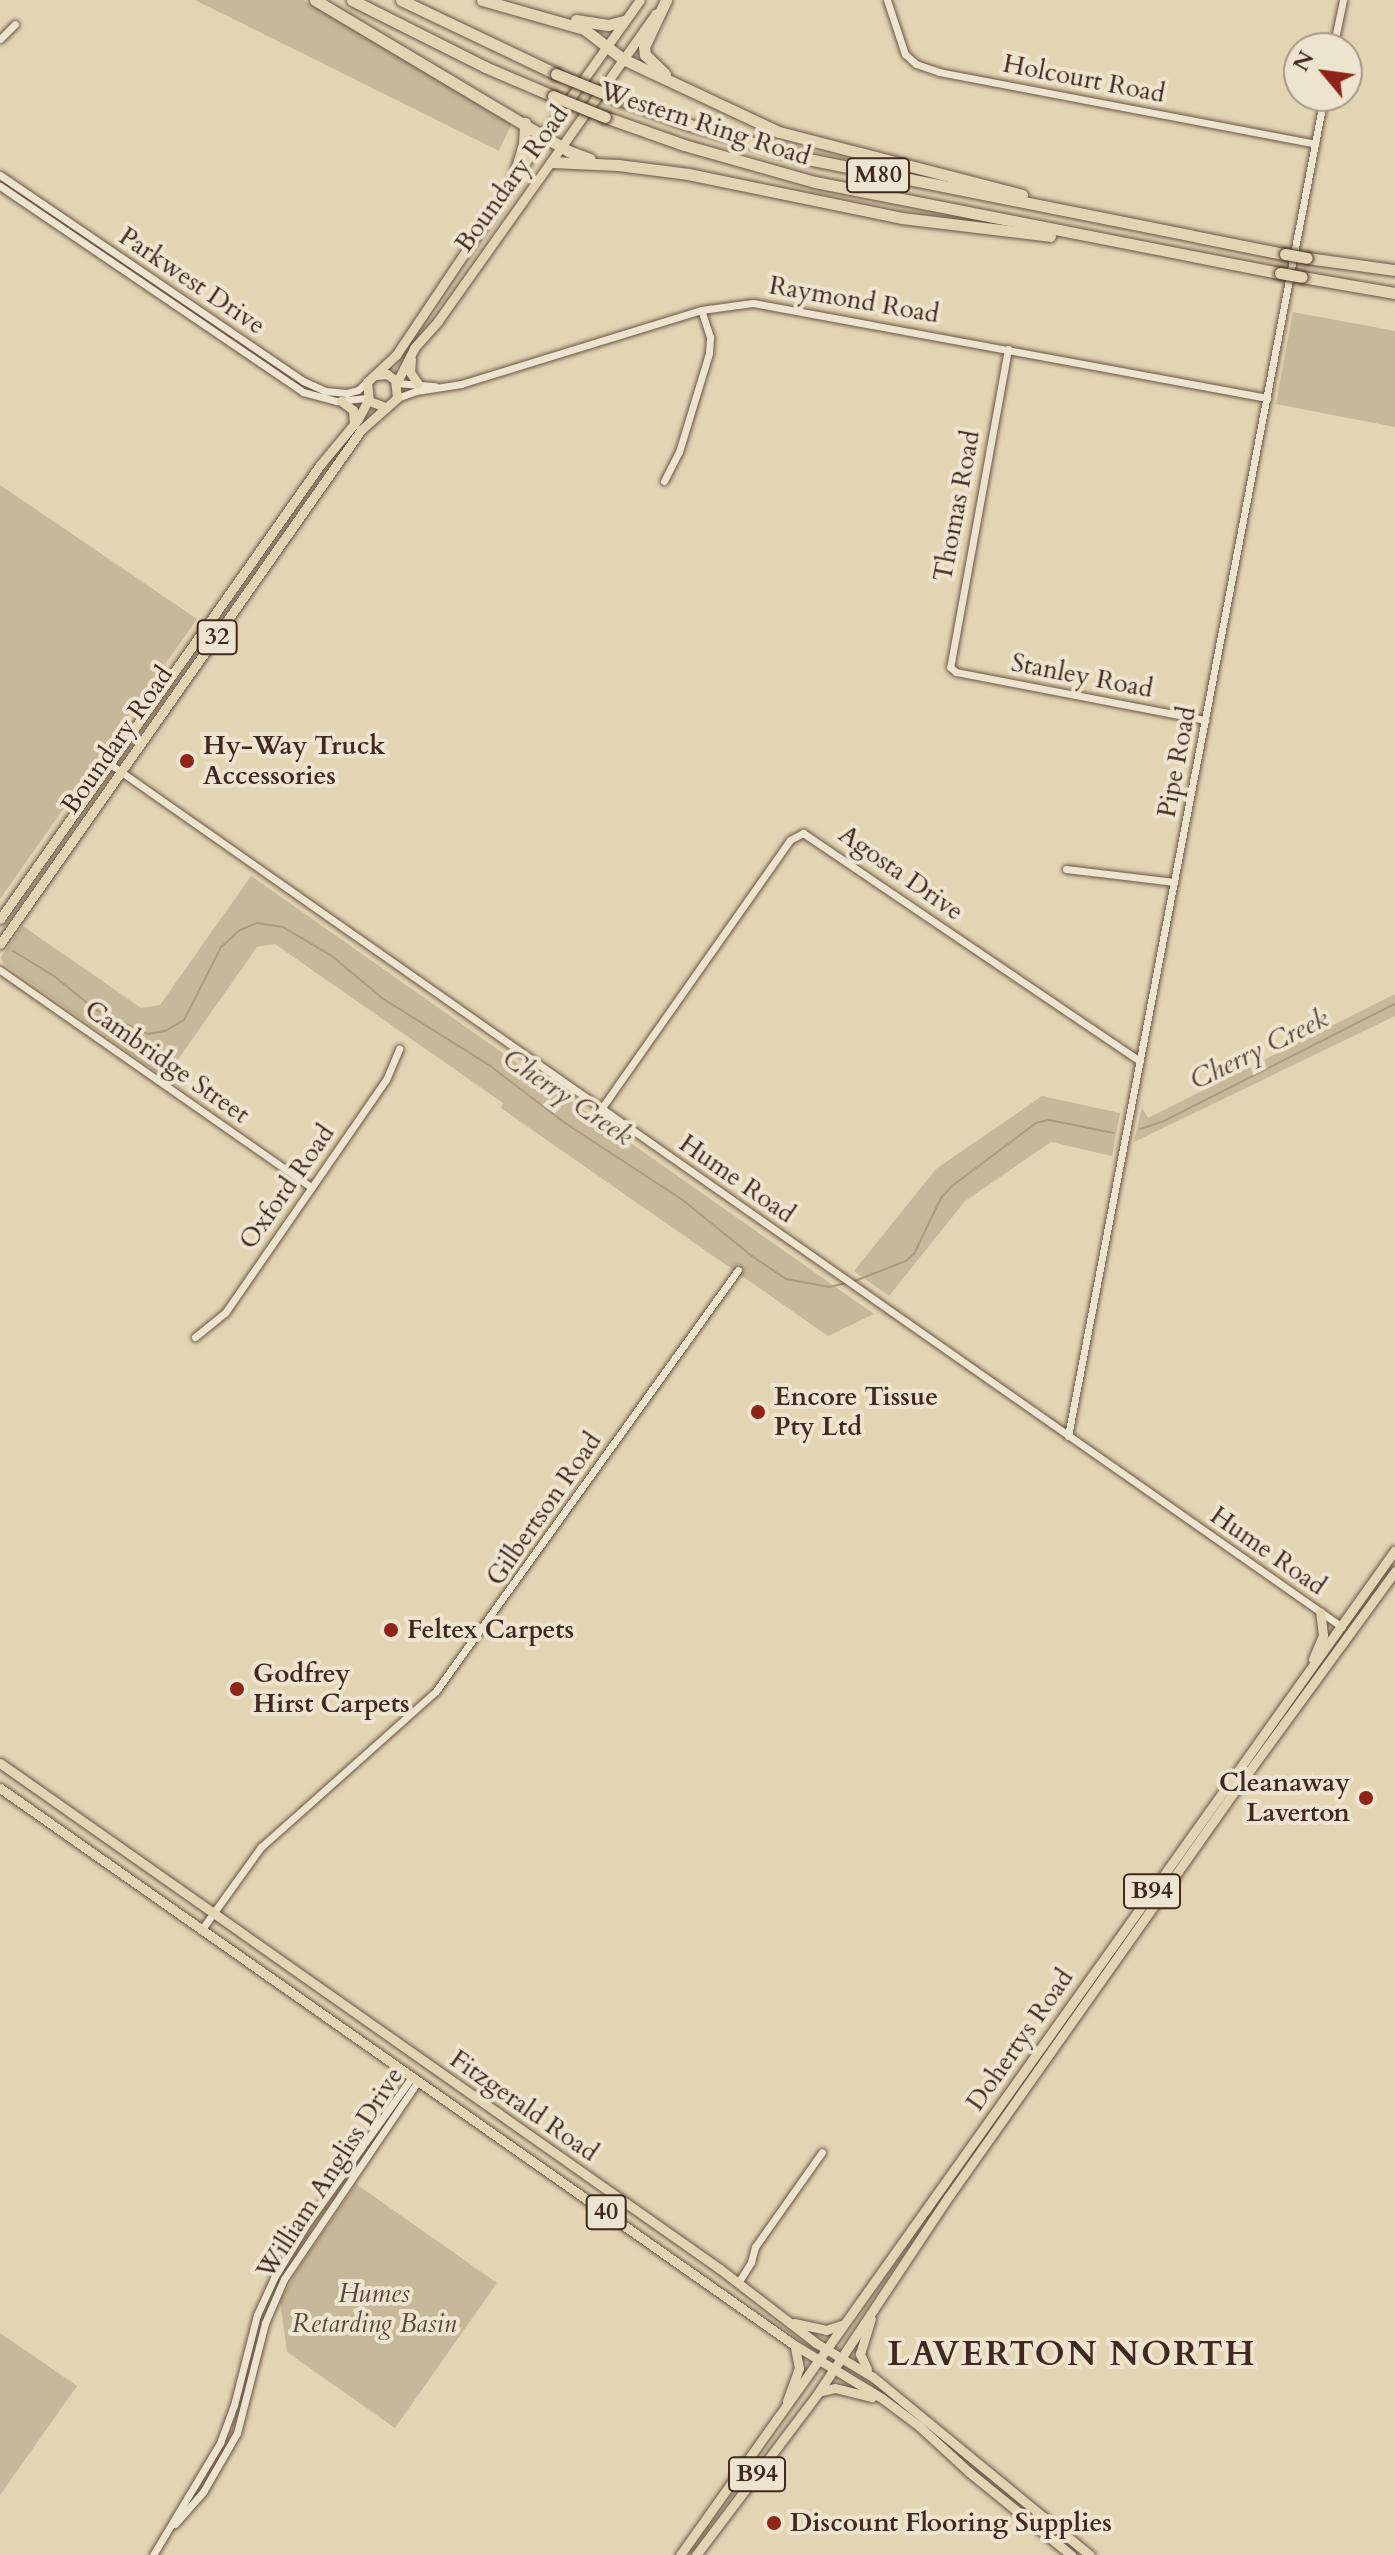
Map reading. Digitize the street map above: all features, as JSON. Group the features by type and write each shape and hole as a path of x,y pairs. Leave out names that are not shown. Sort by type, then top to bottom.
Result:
{"highway":[{"path":"315,0 581,157 733,181 902,218 1114,241"},
{"name":"Western Ring Road","path":"352,0 485,67 605,117 684,145 815,182 1395,293"},
{"name":"Western Ring Road","path":"401,0 556,74 618,99 690,125 813,160 1285,254 1395,270"},
{"path":"482,0 584,29 623,59 795,138 1093,214"},
{"path":"666,0 645,39 644,52 658,69 681,86"},
{"path":"501,5 602,25 624,21"},
{"path":"513,180 524,144 525,123"},
{"path":"552,162 618,165"}],"main road":[{"name":"Boundary Road","path":"377,375 396,355 513,180 640,0"},
{"name":"Boundary Road","path":"397,383 414,348 438,321 666,0"},
{"path":"414,348 410,372 418,384"},
{"path":"385,407 368,399 367,382 377,375 390,376 397,383 397,398"},
{"name":"32","path":"385,407 397,398"},
{"name":"Boundary Road","path":"0,919 320,465 354,424 368,399"},
{"path":"341,401 353,410 354,424"},
{"name":"Boundary Road","path":"0,944 361,430 385,407"},
{"name":"Dohertys Road","path":"680,2555 780,2419 845,2323 1005,2109 1346,1630 1395,1550"},
{"name":"Dohertys Road","path":"1100,1974 1294,1693 1395,1571"},
{"path":"1294,1693 1320,1645 1324,1628 1320,1612"},
{"name":"Fitzgerald Road","path":"0,1763 738,2283 787,2321 873,2377 1090,2555"},
{"name":"Fitzgerald Road","path":"0,1788 793,2344 883,2399 1071,2555"},
{"name":"William Angliss Drive","path":"415,2079 425,2063"},
{"name":"Dohertys Road","path":"696,2555 818,2393 1005,2109"},
{"path":"873,2377 860,2354 877,2305"},
{"path":"787,2321 832,2330 845,2323"},
{"path":"780,2419 799,2368 799,2355 793,2344"},
{"path":"818,2393 835,2388 883,2399"},
{"path":"714,2507 725,2514"}],"street":[{"name":"Holcourt Road","path":"887,0 905,54 916,64 939,72 1315,144"},
{"path":"1336,32 1343,0"},
{"path":"0,39 15,24"},
{"name":"Pipe Road","path":"1068,1436 1321,112"},
{"name":"Parkwest Drive","path":"0,175 309,395 341,401 368,399"},
{"name":"Parkwest Drive","path":"0,186 226,334 319,389 354,392 367,382"},
{"name":"Raymond Road","path":"397,398 701,310 753,303 1267,398"},
{"path":"664,481 679,452 709,353 710,337 701,310"},
{"name":"Thomas Road","path":"953,670 949,659 1008,349"},
{"name":"Raymond Road","path":"397,383 440,387"},
{"name":"Stanley Road","path":"953,670 1205,720"},
{"name":"Hume Road","path":"110,764 1346,1630"},
{"name":"Agosta Drive","path":"601,1109 790,840 803,833 1140,1061"},
{"path":"1066,869 1174,882"},
{"name":"Cambridge Street","path":"0,970 310,1186"},
{"name":"Oxford Road","path":"195,1337 225,1313 386,1080 399,1049"},
{"name":"Gilbertson Road","path":"202,1929 261,1847 436,1691 738,1270"},
{"name":"William Angliss Drive","path":"153,2555 220,2443 265,2297 306,2225 381,2117 415,2079"},
{"name":"William Angliss Drive","path":"171,2529 203,2492 230,2447 250,2390 257,2353 274,2300 315,2231 390,2123 415,2079"},
{"path":"381,2117 390,2123"},
{"path":"738,2283 751,2262 755,2247 822,2152"},
{"path":"306,2225 315,2231"},
{"path":"239,2388 250,2390"},
{"path":"220,2443 230,2447"}],"green space":[{"path":"195,0 303,0 512,123 499,151"},
{"path":"1293,312 1395,331 1395,427 1276,404"},
{"path":"0,485 197,619 0,899"},
{"path":"251,876 874,1314 828,1336 501,1108 503,1103 275,944 257,947 165,1078 3,963 1,957 23,926 141,1008 160,1005"},
{"path":"1395,994 1395,1016 1134,1142 1142,1108 1148,1118"},
{"path":"1042,1096 1120,1113 1112,1156 1051,1142 965,1201 889,1296 854,1271 936,1169"},
{"name":"Humes Retarding Basin","path":"356,2184 497,2283 395,2428 287,2352 280,2301"},
{"path":"0,2333 77,2386 0,2495"}],"waterway":[{"name":"Cherry Creek","path":"13,951 54,976 96,1010 148,1034 165,1031 184,1020 221,947 240,930 257,923 283,927 332,956 382,998 489,1065 565,1123 684,1201 786,1279 829,1287 846,1283"},
{"name":"Cherry Creek","path":"1140,1129 1162,1122 1395,1004"},
{"name":"Cherry Creek","path":"852,1282 906,1261 914,1254 941,1198 952,1186 1036,1123 1049,1120 1114,1133"}],"place":[{"name":"Hy-Way Truck Accessories","path":"187,761"},
{"name":"Encore Tissue Pty Ltd","path":"758,1412"},
{"name":"Feltex Carpets","path":"391,1630"},
{"name":"Godfrey Hirst Carpets","path":"237,1689"},
{"name":"Cleanaway Laverton","path":"1366,1798"},
{"name":"Discount Flooring Supplies","path":"774,2523"}],"district":[{"name":"LAVERTON NORTH","path":"1072,2355"}]}
